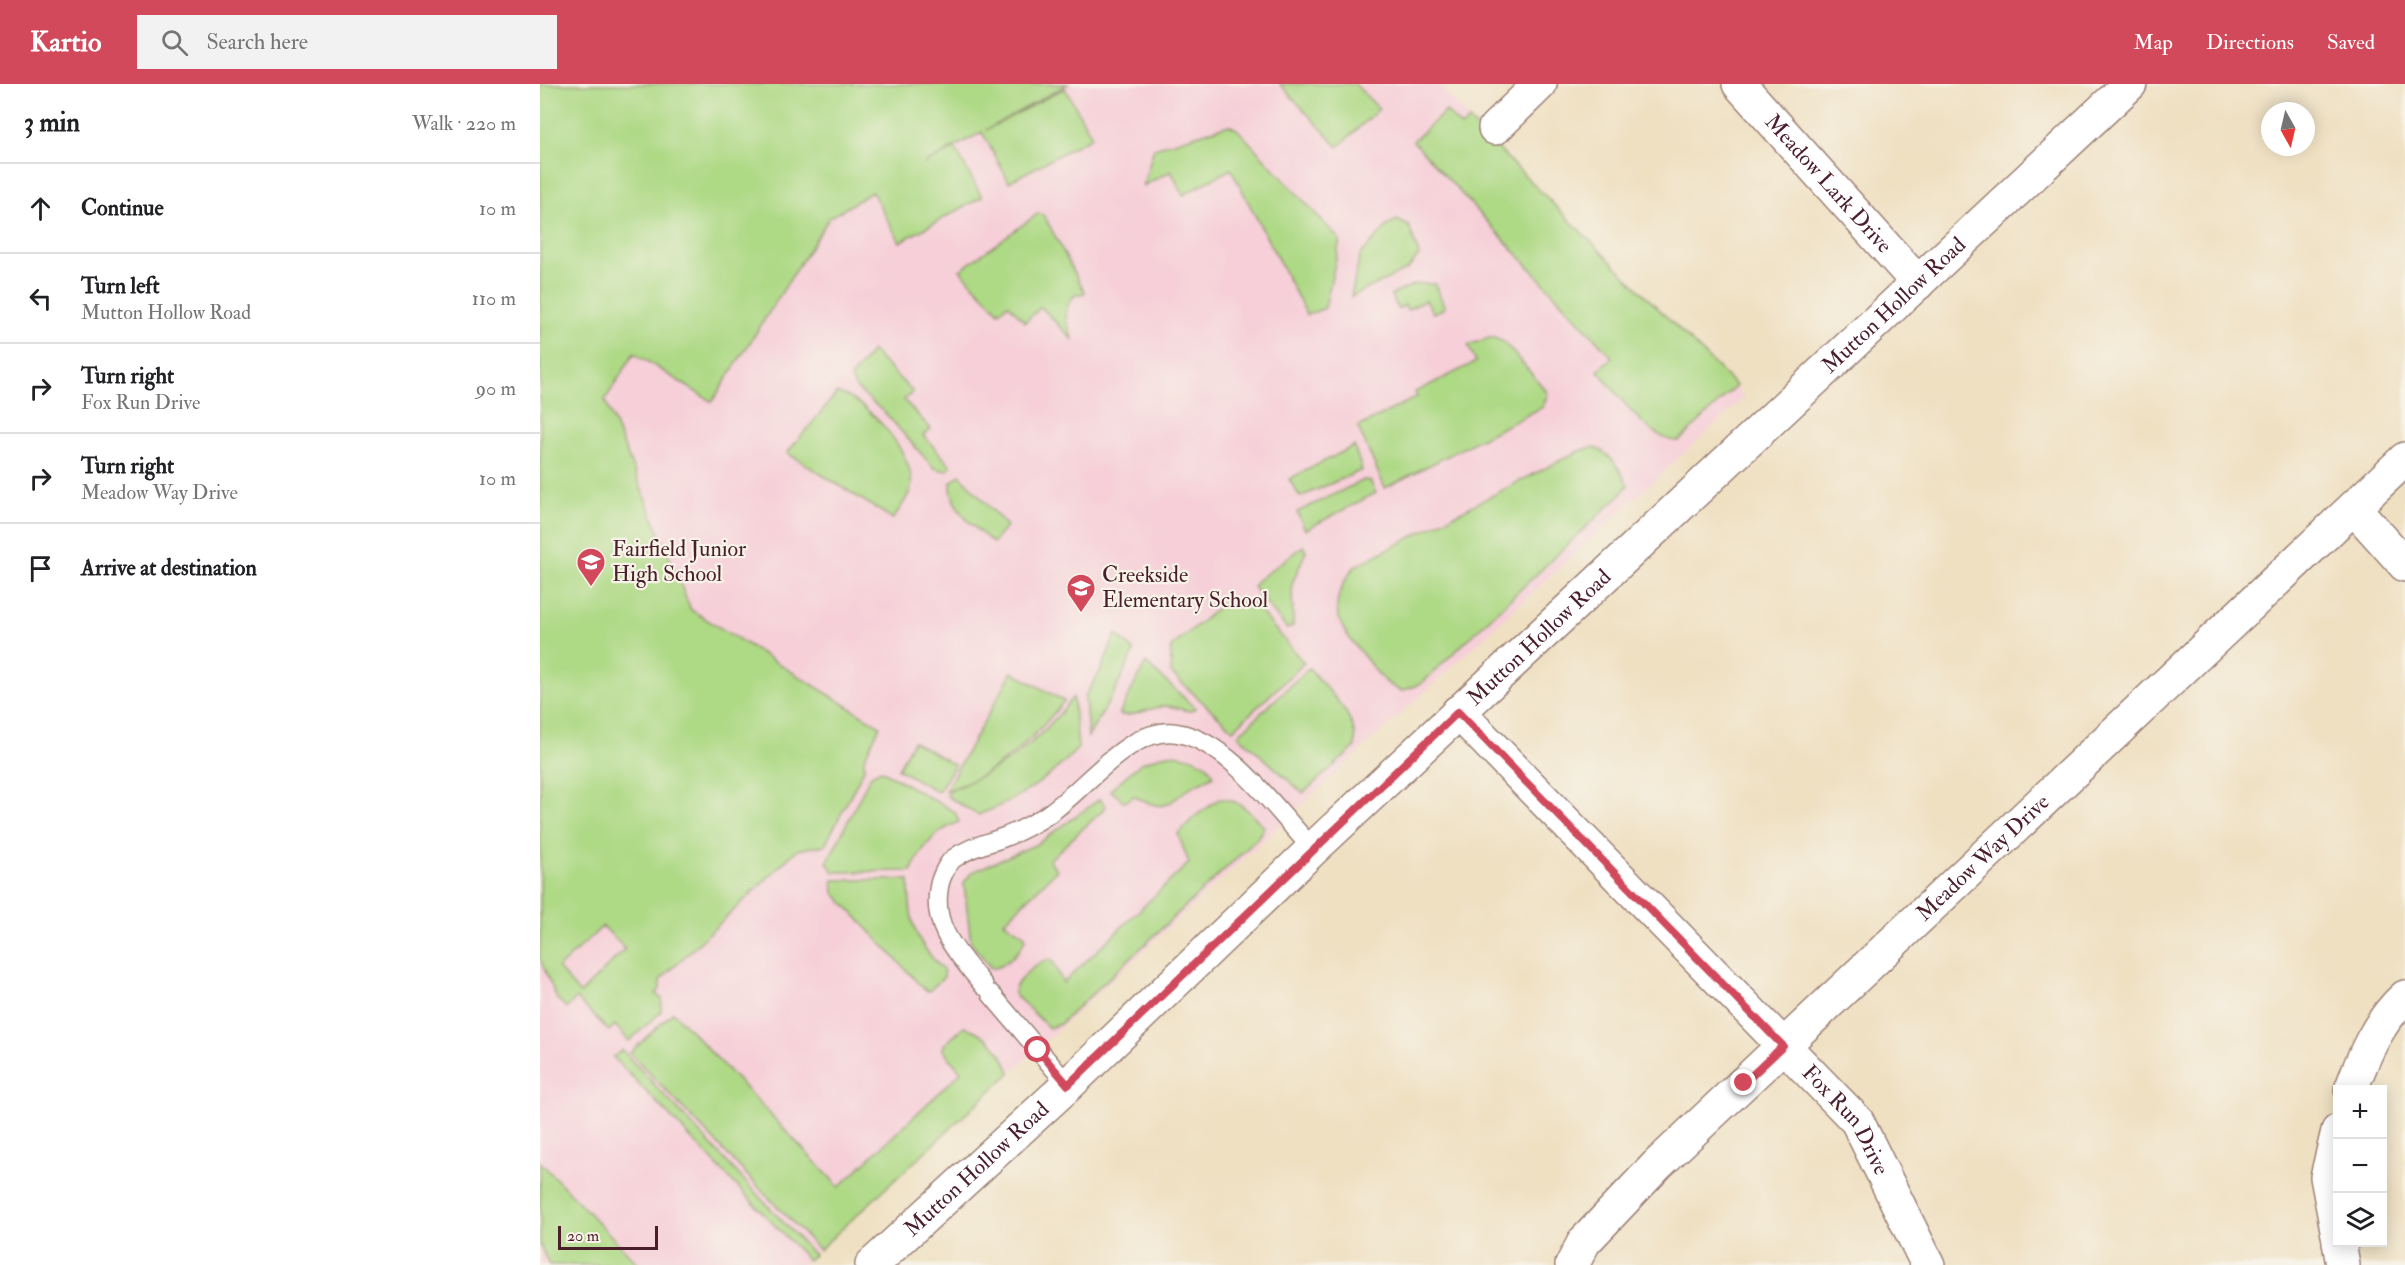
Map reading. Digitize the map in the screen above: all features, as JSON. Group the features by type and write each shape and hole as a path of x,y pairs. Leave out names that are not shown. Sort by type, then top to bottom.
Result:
{"street":[{"path":"1495,128 1540,84"},
{"name":"Meadow Lark Drive","path":"1739,84 1918,283"},
{"name":"Mutton Hollow Road","path":"872,1265 1068,1085 1458,712 2130,84"},
{"name":"Meadow Way Drive","path":"1572,1265 1584,1242 1649,1174 2405,459"},
{"path":"2354,508 2405,565"},
{"name":"Fox Run Drive","path":"1458,712 1857,1122 1928,1265"},
{"path":"2352,1085 2364,1052 2397,1004 2405,998"},
{"path":"2333,1212 2327,1177 2335,1139"},
{"path":"2340,1247 2343,1265"}],"lane":[{"path":"1068,1085 987,990 945,936 937,908 939,885 950,861 971,847 1006,836 1047,815 1091,780 1126,746 1152,734 1177,733 1211,744 1237,766 1313,849"}],"shaded area":[{"name":"Creekside Elementary School","path":"540,84 1437,84 1512,165 1745,397 802,1265 540,1265"}],"green space":[{"path":"540,84 1068,84 986,130 1065,88 1092,137 1009,182 982,132 924,164 955,148 982,197 900,242 872,192 829,218 712,402 634,353 605,400 691,610 880,726 864,759 864,769 825,845 797,850 660,980 660,989 656,994 662,999 661,1012 629,1041 615,1025 609,1031 576,998 567,1008 557,999 540,959","holes":["603,926 625,949 580,994 558,968"]},
{"path":"1280,84 1355,84 1379,109 1338,147"},
{"path":"1446,111 1461,127 1469,120 1736,386 1679,441 1656,433 1624,403 1598,371 1612,357 1413,141"},
{"path":"1229,125 1237,129 1340,240 1325,308 1307,315 1231,169 1183,195 1171,171 1143,186 1154,148"},
{"path":"1039,213 1045,217 1085,293 1075,295 1066,311 1073,340 1041,307 1025,322 1008,304 999,312 960,270"},
{"path":"1397,220 1409,226 1419,255 1408,269 1351,297 1360,255 1389,224"},
{"path":"1415,284 1435,284 1445,308 1433,313 1426,300 1407,310 1405,305 1398,309 1391,295"},
{"path":"1492,337 1504,342 1548,393 1543,407 1385,488 1358,427 1417,397 1415,392 1476,362 1468,345"},
{"path":"872,351 913,392 904,400 931,429 923,435 951,466 946,471 934,468 885,413 855,387 851,377"},
{"path":"837,393 862,405 887,430 906,460 911,487 893,519 787,453"},
{"path":"1354,446 1362,470 1300,497 1289,479"},
{"path":"1592,447 1609,457 1622,473 1628,485 1621,494 1422,683 1402,691 1396,689 1374,670 1348,636 1338,616 1339,593 1355,566 1577,452"},
{"path":"960,475 1007,526 993,543 964,517 954,501 951,482"},
{"path":"1364,480 1370,481 1376,493 1305,530 1297,512"},
{"path":"1303,546 1306,551 1292,584 1293,626 1287,629 1253,587 1258,580"},
{"path":"1227,600 1253,603 1304,663 1233,730 1171,673 1171,647"},
{"path":"1116,634 1134,651 1114,693 1088,737 1085,696 1100,672"},
{"path":"1146,663 1195,708 1191,711 1167,706 1130,715 1119,714"},
{"path":"1309,668 1333,694 1347,714 1355,736 1355,747 1303,793 1238,735"},
{"path":"1012,672 1064,701 1026,743 996,767 963,785 945,791"},
{"path":"1073,697 1078,748 1044,779 1019,796 978,815 947,796 950,791 987,773 1018,753 1060,714"},
{"path":"913,741 955,765 938,792 898,769"},
{"path":"1167,754 1187,756 1201,762 1207,765 1213,776 1191,787 1169,803 1158,806 1134,796 1125,802 1110,790 1141,763"},
{"path":"881,770 955,812 959,822 942,830 930,841 911,871 834,872 827,863 871,775"},
{"path":"1100,799 1105,806 1102,811 1049,860 1057,870 1004,922 1025,936 1022,946 1007,962 991,968 971,943 964,883 972,872 1037,844"},
{"path":"1219,799 1233,801 1244,807 1264,827 1257,839 1060,1024 1049,1028 1014,994 1022,977 1041,963 1052,960 1063,983 1189,863 1178,834 1194,817"},
{"path":"833,880 909,880 910,908 915,930 926,950 944,971 944,977 929,991 925,990 834,893"},
{"path":"673,1012 839,1187 961,1072 943,1050 944,1045 964,1027 979,1033 993,1044 1003,1057 1010,1073 819,1250 630,1053"},
{"path":"622,1050 814,1255 808,1260 613,1057"},
{"path":"540,1162 639,1265 549,1265 540,1245"}],"place":[{"name":"Fairfield Junior High School","path":"591,588"},
{"name":"Creekside Elementary School","path":"1081,614"}],"route":[{"path":"1038,1050 1068,1085 1458,712 1783,1046 1744,1083"}]}
